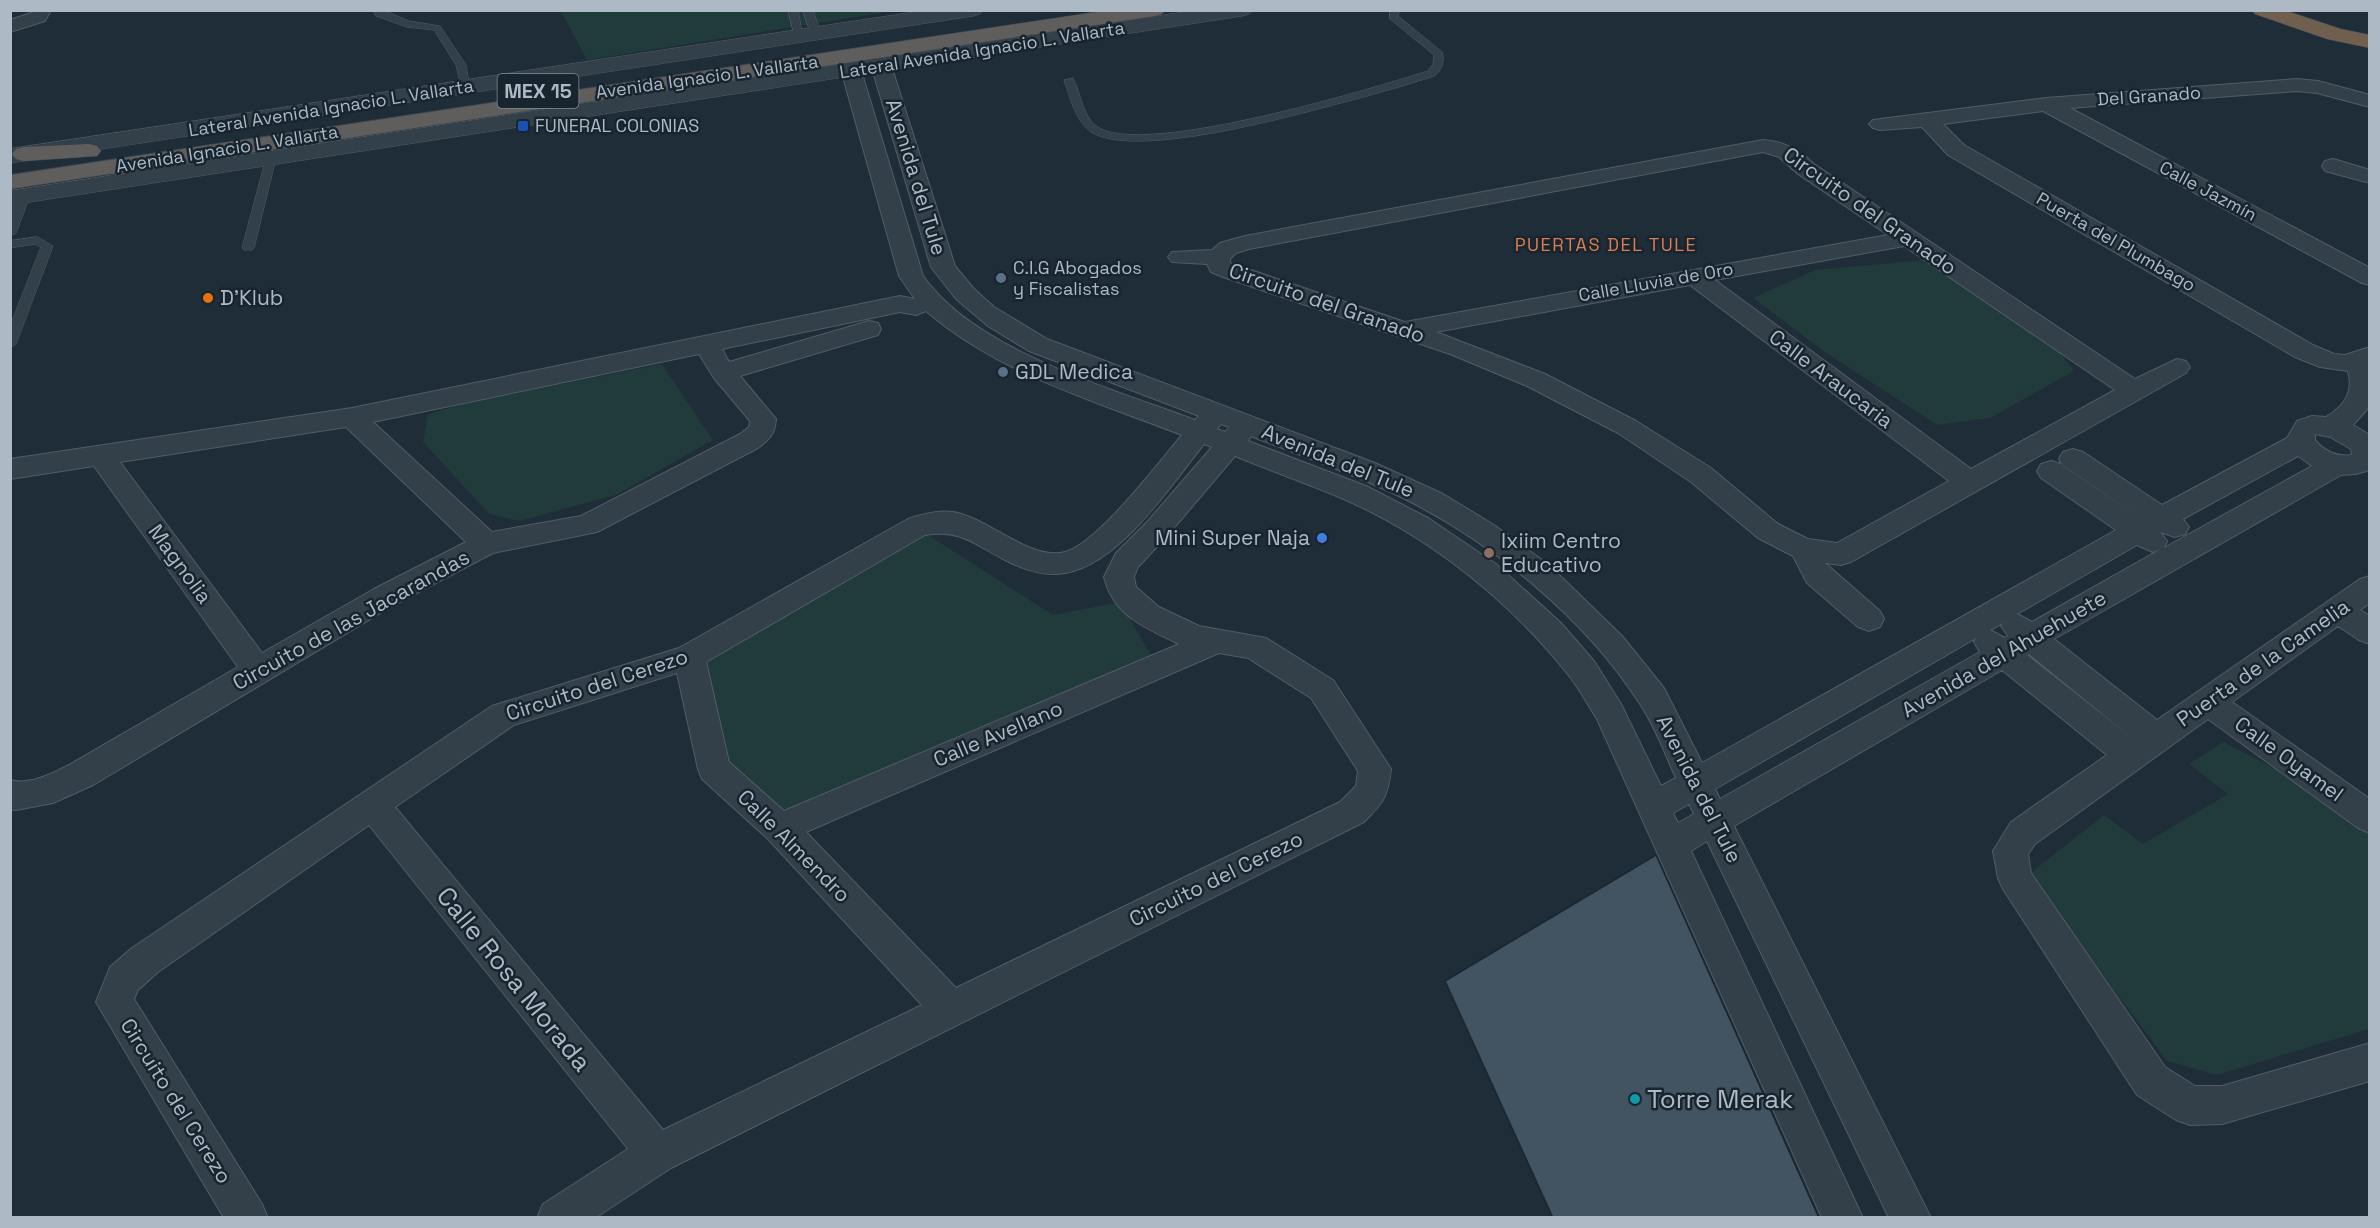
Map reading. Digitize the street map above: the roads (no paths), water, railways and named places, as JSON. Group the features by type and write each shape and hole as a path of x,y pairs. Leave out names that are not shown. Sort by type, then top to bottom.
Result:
{"highway":[{"name":"Avenida Ignacio L. Vallarta","path":"15,160 166,147 1066,10"},
{"name":"Avenida Ignacio L. Vallarta","path":"15,192 303,138 1155,10"},
{"path":"2262,10 2335,34 2370,42"},
{"path":"2310,10 2370,22"},
{"path":"120,181 303,138"}],"street":[{"path":"10,26 38,16 42,10"},
{"name":"Lateral Avenida Ignacio L. Vallarta","path":"15,160 466,87 973,10"},
{"name":"Lateral Avenida Ignacio L. Vallarta","path":"15,192 120,181 1242,10"},
{"name":"Avenida del Tule","path":"881,65 943,267 960,290 990,318 1038,345 1208,423"},
{"name":"Avenida del Tule","path":"851,70 911,276 923,304 1004,353 1062,379 1395,481 1456,514 1525,561 1587,616 1623,656 1653,698 1911,1218"},
{"name":"Del Granado","path":"1927,120 2046,104 2297,85 2318,87 2370,101"},
{"name":"Calle Jazmín","path":"2046,104 2370,278"},
{"path":"1880,124 1927,120"},
{"name":"Puerta del Plumbago","path":"1927,120 1956,150 2304,351 2326,361 2365,373"},
{"name":"Circuito del Granado","path":"2134,391 1806,169 1790,153 1775,146 1763,146 1245,243 1228,248 1218,257 1219,267 1231,272 1459,348 1536,380 1627,427 1701,475 1768,531 1803,549 1841,554 1970,482 2035,446 2134,391 2177,367"},
{"path":"2333,166 2370,177"},
{"name":"Calle Lluvia de Oro","path":"1404,329 1908,238"},
{"path":"1180,257 1218,257"},
{"name":"Calle Araucaria","path":"1693,276 1970,482"},
{"path":"10,469 102,457 352,417 761,334 839,328 897,320 923,304 960,290"},
{"path":"723,372 773,357 839,328"},
{"path":"761,334 773,357"},
{"name":"Circuito de las Jacarandas","path":"10,794 16,796 53,789 81,776 384,597 486,544 587,525 749,441 762,431 763,419 723,372 706,344"},
{"path":"2331,427 2349,415 2356,406 2365,373"},
{"path":"352,417 486,544"},
{"name":"Circuito del Cerezo","path":"248,1218 115,1002 123,979 145,960 503,715 689,657 918,526 942,522 957,524 1027,558 1052,564 1077,559 1096,546 1128,515 1208,423"},
{"name":"Avenida del Ahuehuete","path":"1654,807 1997,611 2301,442 2300,436 2306,427 2331,427"},
{"path":"2331,427 2367,445"},
{"path":"1096,546 1126,561 1158,528 1238,434"},
{"name":"Avenida del Tule","path":"1238,434 1418,525 1486,572 1550,631 1582,670 1610,713 1843,1218"},
{"path":"2301,442 2309,451 2337,465"},
{"name":"Avenida del Ahuehuete","path":"1672,844 2337,465 2349,466 2365,461 2367,445"},
{"path":"2035,446 2186,549"},
{"name":"Magnolia","path":"102,457 258,671"},
{"path":"1803,549 1817,575 1869,619"},
{"name":"Circuito del Cerezo","path":"557,1218 657,1154 1352,812 1372,792 1376,769 1322,688 1255,647 1194,638 1148,615 1123,593 1119,576 1126,561"},
{"name":"Puerta de la Camelia","path":"2370,587 2023,833 2010,851 2015,878 2151,1081 2190,1106 2222,1105 2370,1062"},
{"path":"2337,610 2370,632"},
{"name":"Puerta de la Camelia","path":"1997,611 2081,678 2144,747"},
{"path":"1970,627 2054,694 2144,747"},
{"name":"Calle Avellano","path":"780,828 1216,641"},
{"name":"Calle Almendro","path":"689,657 714,769 780,828 951,1009"},
{"path":"2054,694 2081,678"},
{"name":"Calle Oyamel","path":"2208,702 2370,818"},
{"name":"Calle Rosa Morada","path":"372,804 657,1154"}],"lane":[{"path":"378,10 379,14 407,24 437,28 461,64 466,87"},
{"path":"793,10 808,36"},
{"path":"808,10 808,36"},
{"path":"1069,80 1085,120 1098,132 1116,138 1154,138 1200,132 1308,107 1432,73 1438,64 1439,54 1394,17 1395,10"},
{"path":"248,249 271,158"},
{"path":"10,233 15,192"},
{"path":"10,245 37,240 47,246 10,344"}],"place":[{"name":"FUNERAL COLONIAS","path":"523,126"},
{"name":"C.I.G Abogados y Fiscalistas","path":"1001,278"},
{"name":"D'Klub","path":"208,298"},
{"name":"GDL Medica","path":"1003,372"},
{"name":"Mini Super Naja","path":"1322,538"},
{"name":"Ixiim Centro Educativo","path":"1489,553"},
{"name":"Torre Merak","path":"1635,1099"}],"district":[{"name":"PUERTAS DEL TULE","path":"1606,245"}]}
